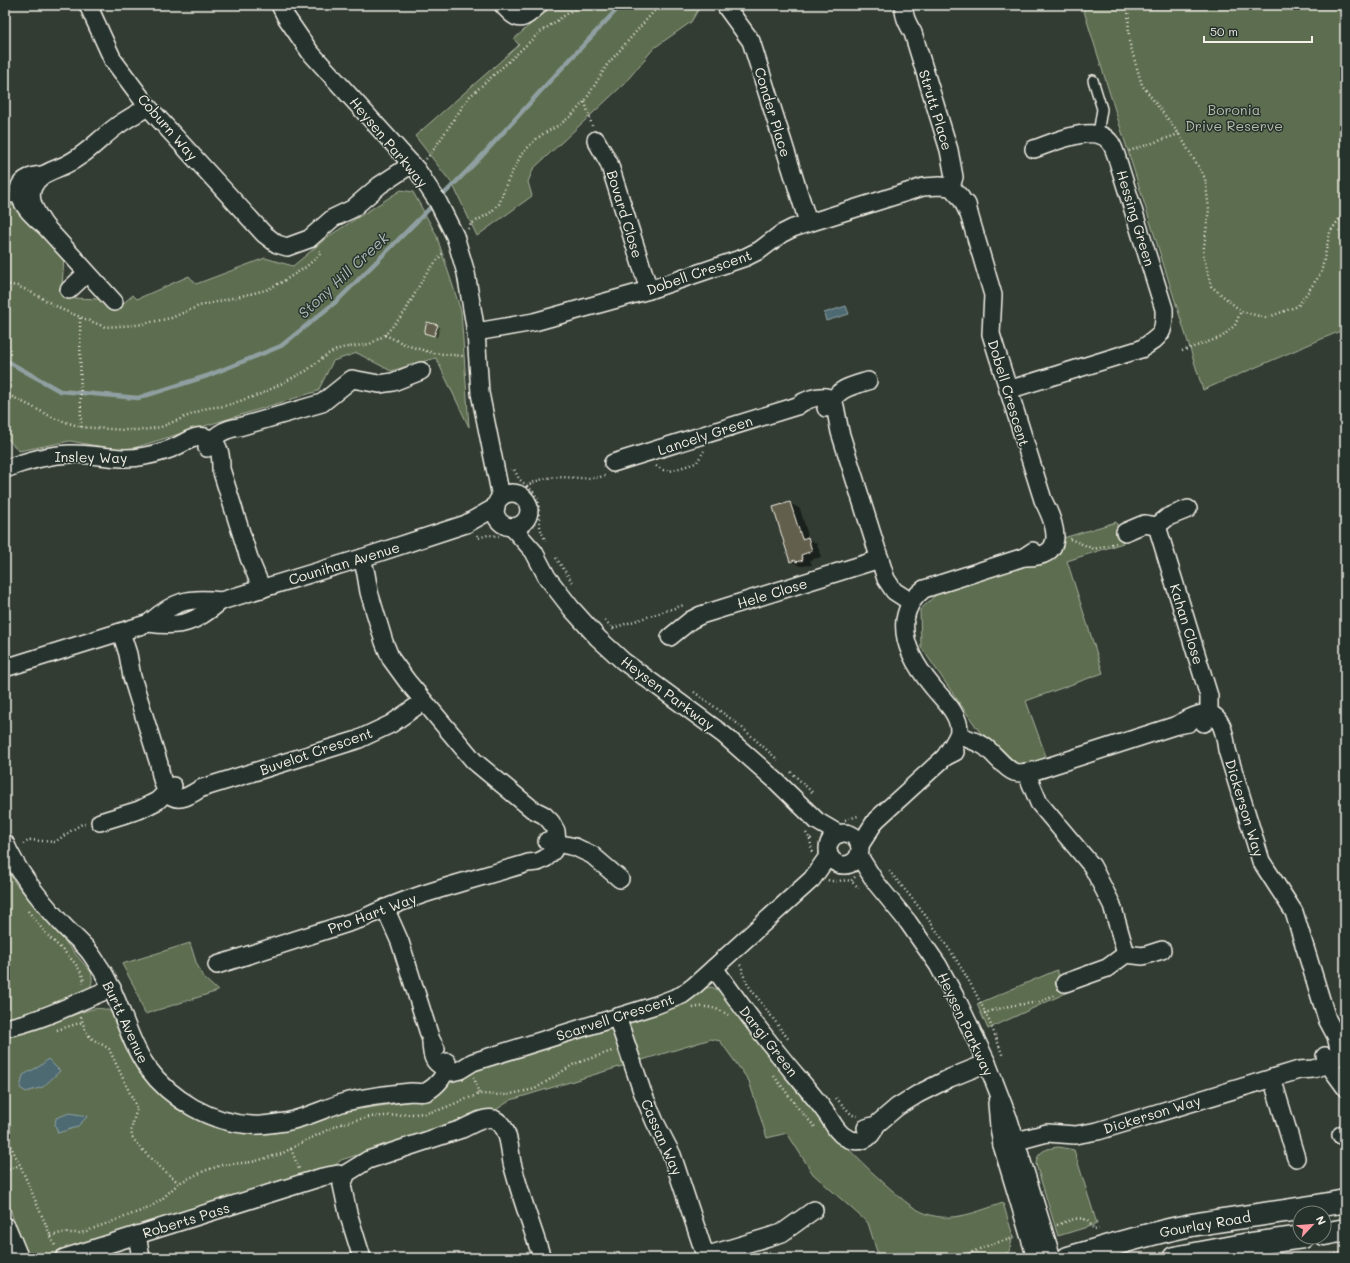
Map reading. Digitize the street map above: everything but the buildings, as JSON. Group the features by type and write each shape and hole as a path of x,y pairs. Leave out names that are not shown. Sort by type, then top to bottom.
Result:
{"main road":[{"name":"Gourlay Road","path":"1068,1258 1143,1235 1192,1225 1322,1206 1345,1201"},
{"path":"5,1229 17,1258"},
{"path":"1332,1232 1345,1230"},
{"name":"Gourlay Road","path":"1174,1258 1244,1245 1292,1239"}],"street":[{"name":"Heysen Parkway","path":"280,5 286,17 310,52 415,168 438,202 455,236 466,273 475,328 480,393 498,466 495,474 510,496 496,515 541,554 548,577 571,608 598,638 623,661 724,735 775,780 876,883 908,922 938,965 967,1020 987,1063 996,1090 999,1127 1009,1143 1052,1258"},
{"path":"503,5 518,18 525,18 539,5"},
{"name":"Strutt Place","path":"904,5 907,22 913,33"},
{"name":"Strutt Place","path":"915,5 911,18 913,33 949,150 952,182"},
{"name":"Coburn Way","path":"89,6 113,60 144,102 264,234 277,244 287,247 309,239 333,218 352,209 380,185 415,168"},
{"name":"Conder Place","path":"727,8 751,41 808,222"},
{"path":"114,302 45,226 34,209 18,197 33,187 37,180 43,175 65,166 81,156 144,102"},
{"path":"1034,149 1084,134 1098,134"},
{"name":"Hessing Green","path":"1008,390 1141,349 1158,337 1163,330 1164,310 1116,155 1109,140 1098,134"},
{"name":"Bovard Close","path":"596,140 609,163 649,290"},
{"name":"Dobell Crescent","path":"475,328 495,330 534,322 649,290 746,258 760,250 781,234 808,222 923,187 940,186 952,182 969,214 993,295 991,334 1043,500 1054,525 1056,538 1052,548 1046,553 1034,557 1024,557"},
{"path":"69,290 87,273"},
{"path":"259,590 212,444 238,427 322,403 352,379 379,384 393,382 421,371"},
{"path":"868,381 846,387 835,395 828,405 832,417 840,432 886,579 894,590 911,602"},
{"name":"Lancely Green","path":"611,469 797,406 816,404 828,405"},
{"name":"Insley Way","path":"5,469 25,461 44,456 70,454 128,459 145,456 177,446 190,447 212,444"},
{"path":"510,496 521,496 528,504 529,509 510,526"},
{"name":"Counihan Avenue","path":"5,668 148,623 162,625 190,622 205,614 221,601 470,524 510,496"},
{"name":"Dobell Crescent","path":"963,737 956,719 948,705 931,686 916,665 907,644 904,629 906,614 916,595 924,589 1024,557 1044,544 1048,529 1044,515 1043,500"},
{"path":"1121,537 1144,524 1157,526 1168,517 1188,509"},
{"name":"Counihan Avenue","path":"470,524 510,526"},
{"name":"Kahan Close","path":"1157,526 1209,696 1207,718"},
{"path":"358,559 360,576 369,592 384,642 391,659 407,681 474,761 551,822 556,831 552,842 575,847 592,855 620,879"},
{"name":"Hele Close","path":"670,637 691,620 701,615 880,559"},
{"path":"100,822 139,810 157,800 170,789 159,764 132,677 122,656 118,633"},
{"name":"Buvelot Crescent","path":"170,789 183,791 202,788 357,740 391,724 424,701"},
{"path":"844,850 867,820 945,757 963,737 983,745 1007,768 1014,772 1026,772 1047,767 1177,725 1195,723 1207,718"},
{"name":"Dickerson Way","path":"1009,1143 1047,1133 1075,1135 1098,1131 1299,1070 1327,1060 1330,1042 1327,1019 1294,912 1261,861 1227,750 1207,718"},
{"path":"1026,772 1039,803 1092,866 1112,905 1126,954"},
{"name":"Pro Hart Way","path":"217,965 364,918 388,907 528,863 552,842"},
{"name":"Burtt Avenue","path":"5,843 10,854 35,892 62,924 91,954 114,992 134,1044 147,1068 167,1090 186,1104 214,1118 253,1126 313,1114 345,1102 412,1092 444,1066"},
{"name":"Scarvell Crescent","path":"444,1066 469,1061 473,1062 662,1003 682,995 714,968 844,850"},
{"path":"388,907 431,1040 444,1066"},
{"path":"1065,983 1107,968 1126,954 1143,956 1162,950"},
{"name":"Dargi Green","path":"714,968 778,1055 826,1113 855,1132 876,1125 897,1107 918,1094 950,1078 987,1063"},
{"path":"5,1028 18,1026 114,992"},
{"name":"Cassan Way","path":"617,1017 642,1091 655,1122 672,1155 706,1257"},
{"path":"1327,1060 1345,1087"},
{"path":"1272,1078 1296,1158"},
{"path":"362,1258 348,1213 336,1186 340,1178 368,1160 462,1130 484,1128 491,1130 498,1137 512,1162 542,1258"},
{"name":"Heysen Parkway","path":"1009,1143 1036,1258"},
{"name":"Roberts Pass","path":"61,1255 133,1237 306,1183 340,1178"},
{"path":"706,1257 782,1233 814,1210"},
{"path":"133,1237 138,1258"},
{"path":"133,1237 141,1258"}],"lane":[{"path":"1093,80 1102,109 1098,134"}],"path":[{"path":"573,5 576,8"},
{"path":"415,168 432,152 469,97 539,33 580,5"},
{"path":"5,393 54,418 81,426 124,430 143,430 160,427 207,408 225,406 261,394 306,371 328,354 341,348 370,344 385,335 405,312 426,275 444,252 440,241 455,236 469,228 471,224 490,213 499,204 507,182 521,155 535,140 559,126 571,116 585,101 607,65 661,5"},
{"path":"1128,5 1129,41 1142,85 1179,134 1205,178 1209,209 1203,254 1211,286 1241,311 1266,318 1298,306 1321,273 1330,232 1345,211"},
{"path":"585,101 596,140"},
{"path":"1116,155 1179,134"},
{"path":"5,284 18,286 80,318 105,326 137,325 171,318 199,306 266,290 282,282 306,267 322,253 309,239"},
{"path":"1182,351 1222,336 1236,325 1241,311"},
{"path":"80,318 81,426"},
{"path":"385,335 409,346 433,352 478,358"},
{"path":"652,464 667,471 676,470 697,462 703,452 707,449"},
{"path":"498,466 514,469 520,479 510,496"},
{"path":"510,496 544,478 563,476 598,478 611,469"},
{"path":"510,496 536,496 539,501 540,526 543,535 541,554 576,587"},
{"path":"470,524 478,538 510,526"},
{"path":"1056,538 1071,539 1094,549 1121,537"},
{"path":"603,619 617,633"},
{"path":"688,688 738,724 783,764"},
{"path":"788,769 817,798"},
{"path":"23,844 30,840 55,842 82,824 100,822"},
{"path":"25,907 43,931 74,962 83,977 84,981 81,988 74,991 84,1027 92,1039 103,1044 109,1049 138,1108 132,1126 132,1137 160,1168 179,1184"},
{"path":"728,955 742,967 742,972 748,985 793,1045"},
{"path":"967,1020 988,1011 1009,1006 1040,1002 1056,994 1065,983"},
{"path":"688,1009 695,1007 709,1007 721,1010 732,1018"},
{"path":"51,1236 80,1233 149,1208 179,1184 204,1171 222,1165 252,1162 281,1154 340,1124 369,1118 426,1113 439,1110 479,1094 506,1095 535,1089 574,1064 627,1046"},
{"path":"772,1072 798,1108 816,1128"},
{"path":"832,1094 852,1115 858,1116 866,1113 876,1125"},
{"path":"5,1135 61,1255"},
{"path":"291,1149 306,1183"},
{"path":"5,1171 20,1165"},
{"path":"1316,1258 1345,1252"}],"green space":[{"path":"552,5 701,5 691,22 654,48 624,84 533,169 528,182 532,196 477,236 453,185 415,136 519,45 514,39"},
{"name":"Boronia Drive Reserve","path":"1082,5 1345,5 1345,329 1203,390"},
{"path":"401,190 413,192 436,234 461,311 469,427 436,358 391,371 357,353 333,361 318,391 124,451 70,441 19,451 5,436 5,206 11,205 20,208 64,257 62,287 72,298 102,299 113,312 133,295 137,299 189,276 196,284 265,258 293,266 329,236"},
{"path":"1116,522 1123,543 1067,561 1103,673 1026,701 1047,759 1020,769 979,731 921,647 920,610 941,590 1060,539"},
{"path":"5,863 15,883 91,972 92,983 88,991 82,996 5,1019"},
{"path":"190,943 203,977 218,991 145,1014 135,988 122,964"},
{"path":"1057,970 1066,993 988,1029 977,1004"},
{"path":"712,987 722,992 783,1075 819,1118 872,1172 910,1205 927,1214 956,1217 1003,1203 1013,1236 1009,1252 989,1258 879,1258 868,1223 813,1174 787,1133 767,1138 749,1081 720,1041 711,1039 511,1100 491,1113 341,1160 329,1171 309,1175 46,1258 27,1258 21,1246 5,1190 5,1038 28,1029 92,1009 107,1010 114,1015 132,1058 145,1079 166,1100 182,1111 199,1120 299,1126 347,1111 427,1099 448,1079 682,1003 706,988"},
{"path":"1059,1147 1074,1150 1097,1224 1058,1236 1036,1164 1038,1156 1043,1151 1050,1148"}],"water":[{"path":"846,306 849,314 826,321 824,313"},
{"path":"48,1059 60,1071 43,1087 26,1092 20,1088 23,1075 40,1066"},
{"path":"69,1113 88,1116 77,1127 58,1133 55,1125 56,1118"}],"waterway":[{"name":"Stony Hill Creek","path":"5,360 60,391 138,398 207,376 281,346 338,300 479,159 621,5"}]}
